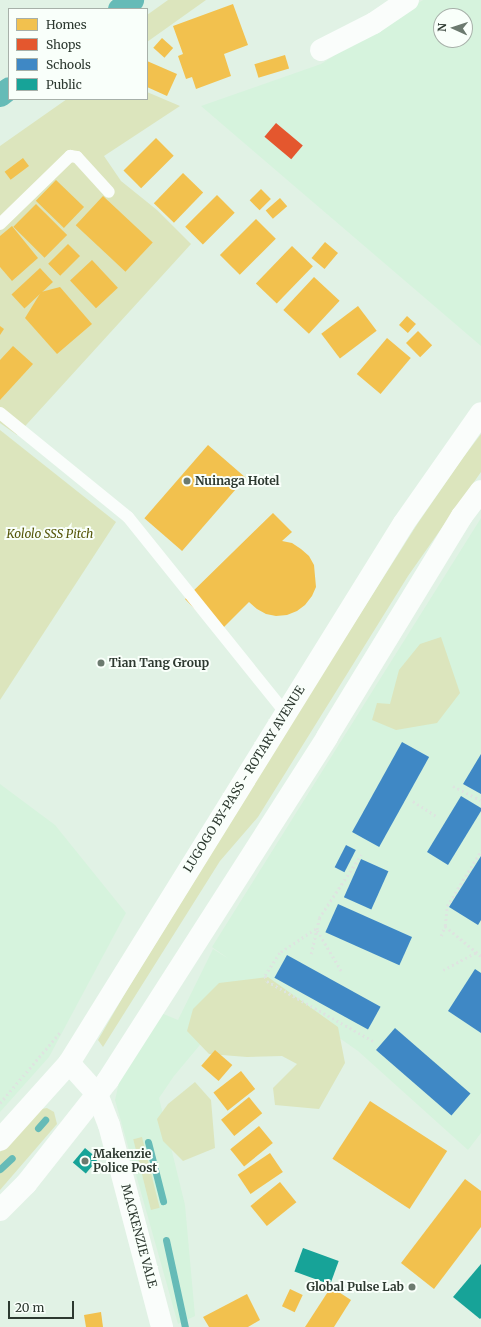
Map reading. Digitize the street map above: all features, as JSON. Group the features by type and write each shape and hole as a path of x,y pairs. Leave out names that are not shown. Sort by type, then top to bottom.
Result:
{"main road":[{"path":"321,50 374,23 408,0"},
{"name":"LUGOGO BY-PASS - ROTARY AVENUE","path":"0,1140 69,1063 285,712 419,500 481,413"},
{"path":"0,1210 26,1184 97,1094 120,1060 274,821 462,516 481,491"},
{"name":"MACKENZIE VALE","path":"69,1063 97,1094 111,1132 162,1327"}],"lane":[{"path":"0,224 70,156 77,157 109,192"},
{"path":"0,413 128,518 285,712"}],"path":[{"path":"453,786 481,800"},
{"path":"413,801 438,817"},
{"path":"441,936 445,926 447,906 481,851"},
{"path":"310,954 319,918 361,855"},
{"path":"445,926 481,956"},
{"path":"316,929 341,971"},
{"path":"316,929 280,953 265,976 265,979 267,982 373,1041"},
{"path":"443,970 477,952"},
{"path":"0,1103 64,1027"}],"shaded area":[{"path":"423,0 481,0 481,346 201,106 321,64"},
{"path":"481,518 481,1133 468,1150 358,1051 255,979 174,1076 159,1098 185,1205 195,1316 178,1324 115,1100 121,1074 161,1013 178,1020 213,949 229,959 212,947"},
{"path":"0,784 55,825 126,913 49,1057 0,1112"}],"green space":[{"path":"168,0 206,0 148,41 148,14"},
{"path":"148,92 180,106 104,156 121,181 157,210 191,244 17,435 0,423 0,146 66,100 148,100"},
{"name":"Kololo SSS Pitch","path":"0,430 116,522 0,700"},
{"path":"481,434 481,472 408,576 258,817 220,861 103,1047 98,1040 127,990 336,652 418,523"},
{"path":"441,637 460,693 437,723 396,730 372,720 377,703 390,704 399,670 420,644"},
{"path":"268,977 338,1027 345,1063 319,1109 275,1105 273,1088 297,1064 282,1056 247,1057 209,1054 187,1031 193,1009 219,983"},
{"path":"195,1082 211,1100 215,1148 183,1161 163,1141 157,1119 168,1104"},
{"path":"47,1108 54,1112 57,1124 0,1190 0,1152 36,1110"},
{"path":"142,1137 160,1208 151,1210 133,1139"}],"building: Homes":[{"path":"233,4 248,45 224,54 231,76 196,89 192,77 186,79 178,56 183,54 173,26"},
{"path":"162,38 173,48 164,58 153,48"},
{"path":"285,55 289,68 258,78 254,64"},
{"path":"148,61 177,74 167,96 148,87"},
{"path":"156,138 174,156 141,188 123,171"},
{"path":"23,158 29,166 11,180 5,172"},
{"path":"183,173 203,192 174,223 154,203"},
{"path":"56,180 84,207 64,228 36,201"},
{"path":"261,189 271,199 260,210 250,200"},
{"path":"217,195 235,213 203,244 185,227"},
{"path":"103,196 153,242 125,272 76,225"},
{"path":"280,198 287,206 273,219 266,210"},
{"path":"36,204 67,235 44,258 13,227"},
{"path":"256,219 276,239 240,275 220,255"},
{"path":"12,226 38,258 12,281 0,267 0,236"},
{"path":"325,242 338,253 325,269 312,258"},
{"path":"68,244 80,256 60,276 48,264"},
{"path":"292,246 313,266 277,304 256,283"},
{"path":"92,260 118,288 96,308 70,280"},
{"path":"40,268 53,282 24,308 11,295"},
{"path":"314,277 340,301 309,334 283,310"},
{"path":"60,287 92,324 57,354 25,318 41,292"},
{"path":"358,306 377,331 340,358 321,334"},
{"path":"407,316 416,324 408,333 399,325"},
{"path":"0,326 4,329 0,335"},
{"path":"418,331 432,345 420,357 406,343"},
{"path":"387,338 411,358 381,394 357,374"},
{"path":"13,346 33,364 0,400 0,360"},
{"path":"208,445 246,478 182,551 144,518"},
{"path":"273,513 292,532 282,541 292,543 301,549 309,556 314,565 316,587 312,596 305,605 297,611 287,615 276,616 266,614 249,602 218,633 185,599"},
{"path":"215,1050 232,1065 219,1081 201,1066"},
{"path":"241,1071 255,1089 228,1111 213,1093"},
{"path":"249,1097 262,1113 234,1136 221,1120"},
{"path":"370,1101 447,1151 410,1209 332,1159"},
{"path":"259,1126 273,1143 244,1166 230,1149"},
{"path":"270,1153 283,1172 251,1194 238,1175"},
{"path":"465,1179 481,1191 481,1227 434,1289 401,1263"},
{"path":"280,1182 296,1202 267,1226 250,1206"},
{"path":"331,1287 351,1300 334,1327 305,1327"},
{"path":"290,1289 303,1295 295,1312 282,1306"},
{"path":"247,1294 260,1320 248,1327 209,1327 203,1317"},
{"path":"101,1312 103,1327 86,1327 84,1315"}],"building: Shops":[{"path":"276,123 303,145 291,159 264,137"}],"building: Schools":[{"path":"402,742 429,757 379,847 352,832"},
{"path":"481,754 481,794 463,784"},
{"path":"461,796 481,808 481,811 448,865 427,852"},
{"path":"346,845 356,850 344,872 335,867"},
{"path":"481,856 481,920 478,925 449,907"},
{"path":"361,859 388,871 371,910 344,897"},
{"path":"338,904 412,937 399,965 325,932"},
{"path":"287,955 381,1007 368,1030 274,978"},
{"path":"475,969 481,973 481,1033 448,1011"},
{"path":"395,1028 470,1094 451,1115 376,1050"}],"building: Public":[{"path":"85,1148 98,1159 86,1173 73,1163"},
{"path":"303,1248 339,1261 330,1284 294,1271"},
{"path":"481,1264 481,1318 480,1319 453,1297"}],"waterway":[{"path":"120,8 132,0"},
{"path":"0,95 8,89"},
{"path":"38,1128 45,1120"},
{"path":"148,1142 163,1201"},
{"path":"0,1169 12,1158"},
{"path":"166,1240 185,1327"}],"place":[{"name":"Nuinaga Hotel","path":"187,481"},
{"name":"Tian Tang Group","path":"101,663"},
{"name":"Makenzie Police Post","path":"85,1161"},
{"name":"Global Pulse Lab","path":"412,1287"}]}
